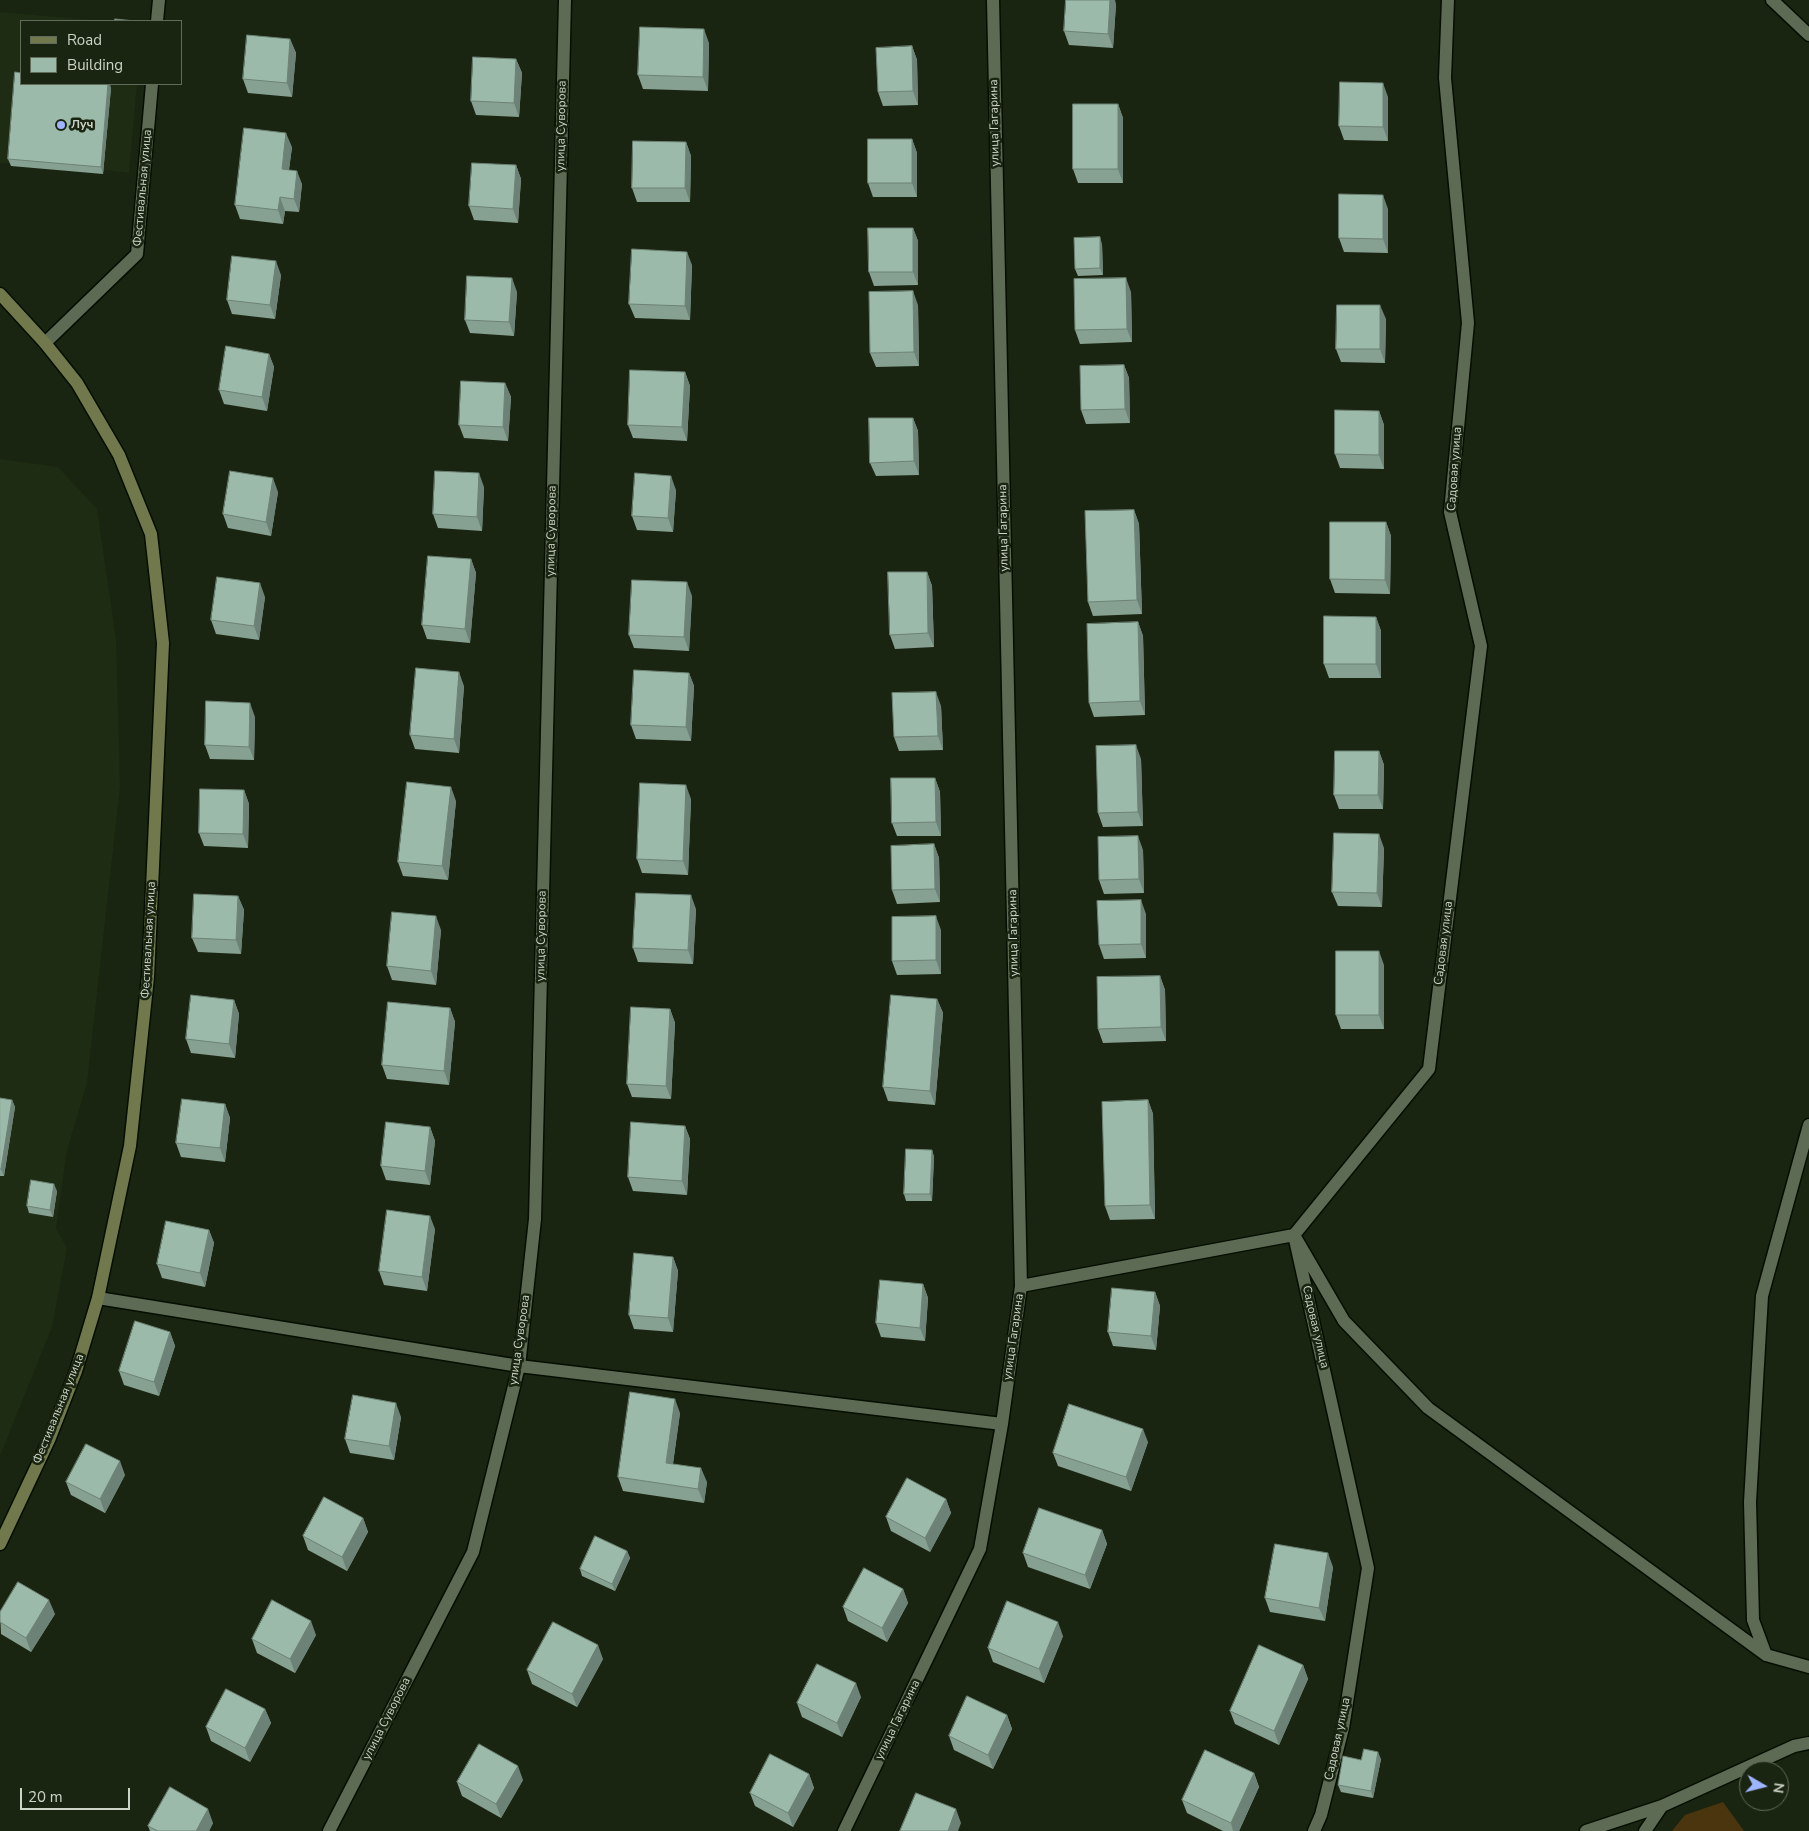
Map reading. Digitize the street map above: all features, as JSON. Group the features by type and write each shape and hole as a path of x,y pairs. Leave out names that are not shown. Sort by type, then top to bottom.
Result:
{"main road":[{"name":"Фестивальная улица","path":"0,294 45,343 77,383 119,455 151,534 163,643 148,977 130,1146 98,1298 76,1371 49,1440 0,1544"}],"street":[{"path":"158,20 159,0"},
{"name":"улица Суворова","path":"329,1831 473,1552 519,1366 535,1219 565,0"},
{"name":"улица Гагарина","path":"844,1831 980,1549 1002,1424 1021,1286 993,0"},
{"name":"Садовая улица","path":"1314,1831 1321,1815 1343,1728 1368,1568 1294,1235 1429,1069 1481,646 1450,512 1468,323 1445,78 1448,0"},
{"path":"1772,0 1809,35"},
{"name":"Фестивальная улица","path":"45,343 137,254 152,85"},
{"path":"1766,1656 1753,1620 1750,1502 1762,1296 1809,1125"},
{"path":"1021,1286 1294,1235 1344,1321 1428,1408 1766,1656 1809,1667"},
{"path":"98,1298 519,1366 1002,1424"},
{"path":"1586,1831 1662,1806 1794,1746 1809,1743"},
{"path":"1645,1831 1662,1806"}],"shaded area":[{"name":"Луч","path":"0,12 92,20 20,20 20,85 137,85 129,173 104,170 103,174 11,166 11,163 0,163"},
{"path":"0,459 58,467 97,509 116,639 120,787 87,1083 67,1150 56,1228 67,1248 52,1327 0,1456"},
{"path":"1723,1802 1744,1831 1672,1831 1685,1815"}],"building":[{"path":"1066,0 1110,0 1108,34 1064,31"},
{"path":"640,27 704,29 703,77 638,75"},
{"path":"247,35 290,39 287,83 243,79"},
{"path":"912,46 913,91 878,92 876,48"},
{"path":"473,57 516,59 514,103 471,101"},
{"name":"Луч","path":"15,72 20,73 20,85 108,85 101,167 8,159"},
{"path":"1340,82 1383,83 1383,127 1339,126"},
{"path":"1073,104 1118,104 1118,169 1073,169"},
{"path":"244,128 286,133 282,169 297,171 294,199 280,197 278,210 235,205"},
{"path":"868,139 912,139 912,183 868,183"},
{"path":"633,141 686,142 685,188 632,188"},
{"path":"472,163 516,165 513,209 469,206"},
{"path":"1339,194 1383,195 1383,239 1339,238"},
{"path":"868,228 913,228 913,272 869,272"},
{"path":"1100,237 1100,268 1075,269 1074,238"},
{"path":"632,249 687,252 685,306 629,304"},
{"path":"232,256 276,261 270,305 227,300"},
{"path":"467,276 512,278 509,322 465,320"},
{"path":"1126,278 1127,329 1075,330 1074,279"},
{"path":"913,291 914,352 870,353 869,292"},
{"path":"1337,305 1380,305 1380,349 1336,349"},
{"path":"226,346 269,354 262,397 219,390"},
{"path":"1124,365 1125,409 1081,410 1080,366"},
{"path":"630,370 685,372 682,427 628,425"},
{"path":"461,381 505,383 503,427 459,425"},
{"path":"1335,410 1379,411 1379,455 1335,454"},
{"path":"869,418 913,418 914,461 870,463"},
{"path":"230,471 273,478 266,522 223,514"},
{"path":"435,471 479,473 477,517 433,514"},
{"path":"635,473 671,476 668,518 632,516"},
{"path":"1134,510 1137,600 1088,602 1085,511"},
{"path":"1330,522 1386,522 1385,580 1330,579"},
{"path":"428,556 471,559 465,629 422,625"},
{"path":"888,572 927,572 928,633 890,635"},
{"path":"217,577 260,583 254,626 211,620"},
{"path":"632,580 687,582 684,637 629,635"},
{"path":"1324,616 1376,617 1376,664 1324,664"},
{"path":"1138,622 1140,701 1089,703 1087,624"},
{"path":"416,668 459,672 454,739 410,735"},
{"path":"634,670 689,673 686,727 631,725"},
{"path":"936,692 938,736 894,737 892,693"},
{"path":"206,701 250,703 249,747 205,745"},
{"path":"1136,745 1138,812 1098,813 1096,746"},
{"path":"1335,751 1379,751 1378,795 1334,795"},
{"path":"891,778 935,778 936,822 892,823"},
{"path":"407,782 451,787 442,866 398,862"},
{"path":"640,783 686,785 683,861 637,859"},
{"path":"200,789 244,790 243,834 199,833"},
{"path":"1334,833 1379,834 1377,893 1332,892"},
{"path":"1138,836 1139,879 1099,880 1098,837"},
{"path":"934,844 935,889 892,890 891,846"},
{"path":"636,893 691,895 688,950 633,948"},
{"path":"194,894 238,896 236,940 192,938"},
{"path":"1141,900 1141,944 1099,945 1097,901"},
{"path":"392,912 436,916 431,971 387,966"},
{"path":"936,916 936,960 892,961 892,917"},
{"path":"1336,951 1379,951 1379,1015 1336,1015"},
{"path":"1160,976 1161,1027 1098,1029 1097,977"},
{"path":"191,995 234,1000 229,1044 186,1039"},
{"path":"891,995 937,999 930,1091 883,1087"},
{"path":"388,1002 450,1008 444,1071 382,1065"},
{"path":"631,1007 670,1009 666,1086 627,1084"},
{"path":"0,1098 12,1100 1,1169 0,1169"},
{"path":"182,1099 225,1104 220,1148 176,1143"},
{"path":"1148,1100 1150,1205 1105,1206 1102,1102"},
{"path":"386,1122 430,1127 425,1171 381,1166"},
{"path":"631,1122 685,1126 682,1181 628,1177"},
{"path":"906,1149 932,1150 930,1194 904,1194"},
{"path":"31,1180 54,1184 50,1210 27,1206"},
{"path":"387,1210 430,1216 422,1277 379,1271"},
{"path":"166,1221 209,1230 200,1273 157,1264"},
{"path":"634,1253 673,1257 668,1318 629,1315"},
{"path":"880,1280 923,1284 920,1328 876,1323"},
{"path":"1112,1288 1155,1292 1151,1336 1108,1332"},
{"path":"135,1321 170,1332 154,1382 119,1371"},
{"path":"630,1392 675,1399 666,1463 701,1468 698,1489 618,1477"},
{"path":"353,1395 396,1403 389,1446 345,1439"},
{"path":"1069,1404 1143,1429 1126,1477 1053,1453"},
{"path":"86,1444 120,1461 100,1499 66,1482"},
{"path":"907,1478 946,1499 925,1538 886,1517"},
{"path":"324,1497 363,1518 342,1557 303,1536"},
{"path":"1039,1508 1102,1530 1085,1575 1023,1553"},
{"path":"595,1536 627,1551 612,1584 580,1569"},
{"path":"1275,1544 1328,1553 1319,1608 1265,1598"},
{"path":"864,1568 903,1589 882,1628 843,1607"},
{"path":"18,1582 49,1600 26,1638 0,1622 0,1612"},
{"path":"272,1600 311,1621 290,1659 252,1639"},
{"path":"1007,1601 1058,1622 1039,1669 988,1648"},
{"path":"553,1622 598,1645 572,1694 527,1670"},
{"path":"1259,1645 1303,1665 1274,1731 1230,1711"},
{"path":"817,1664 856,1683 837,1723 797,1703"},
{"path":"226,1689 265,1709 245,1748 206,1727"},
{"path":"967,1696 1007,1715 988,1755 949,1736"},
{"path":"479,1744 518,1766 496,1804 457,1782"},
{"path":"1364,1749 1378,1752 1371,1791 1338,1785 1343,1756 1361,1760"},
{"path":"1205,1750 1254,1773 1231,1823 1182,1800"},
{"path":"770,1754 809,1774 788,1813 750,1793"},
{"path":"170,1787 208,1809 196,1831 158,1831 148,1826"},
{"path":"916,1793 956,1809 948,1831 900,1831"}],"place":[{"name":"Луч","path":"61,125"}]}
